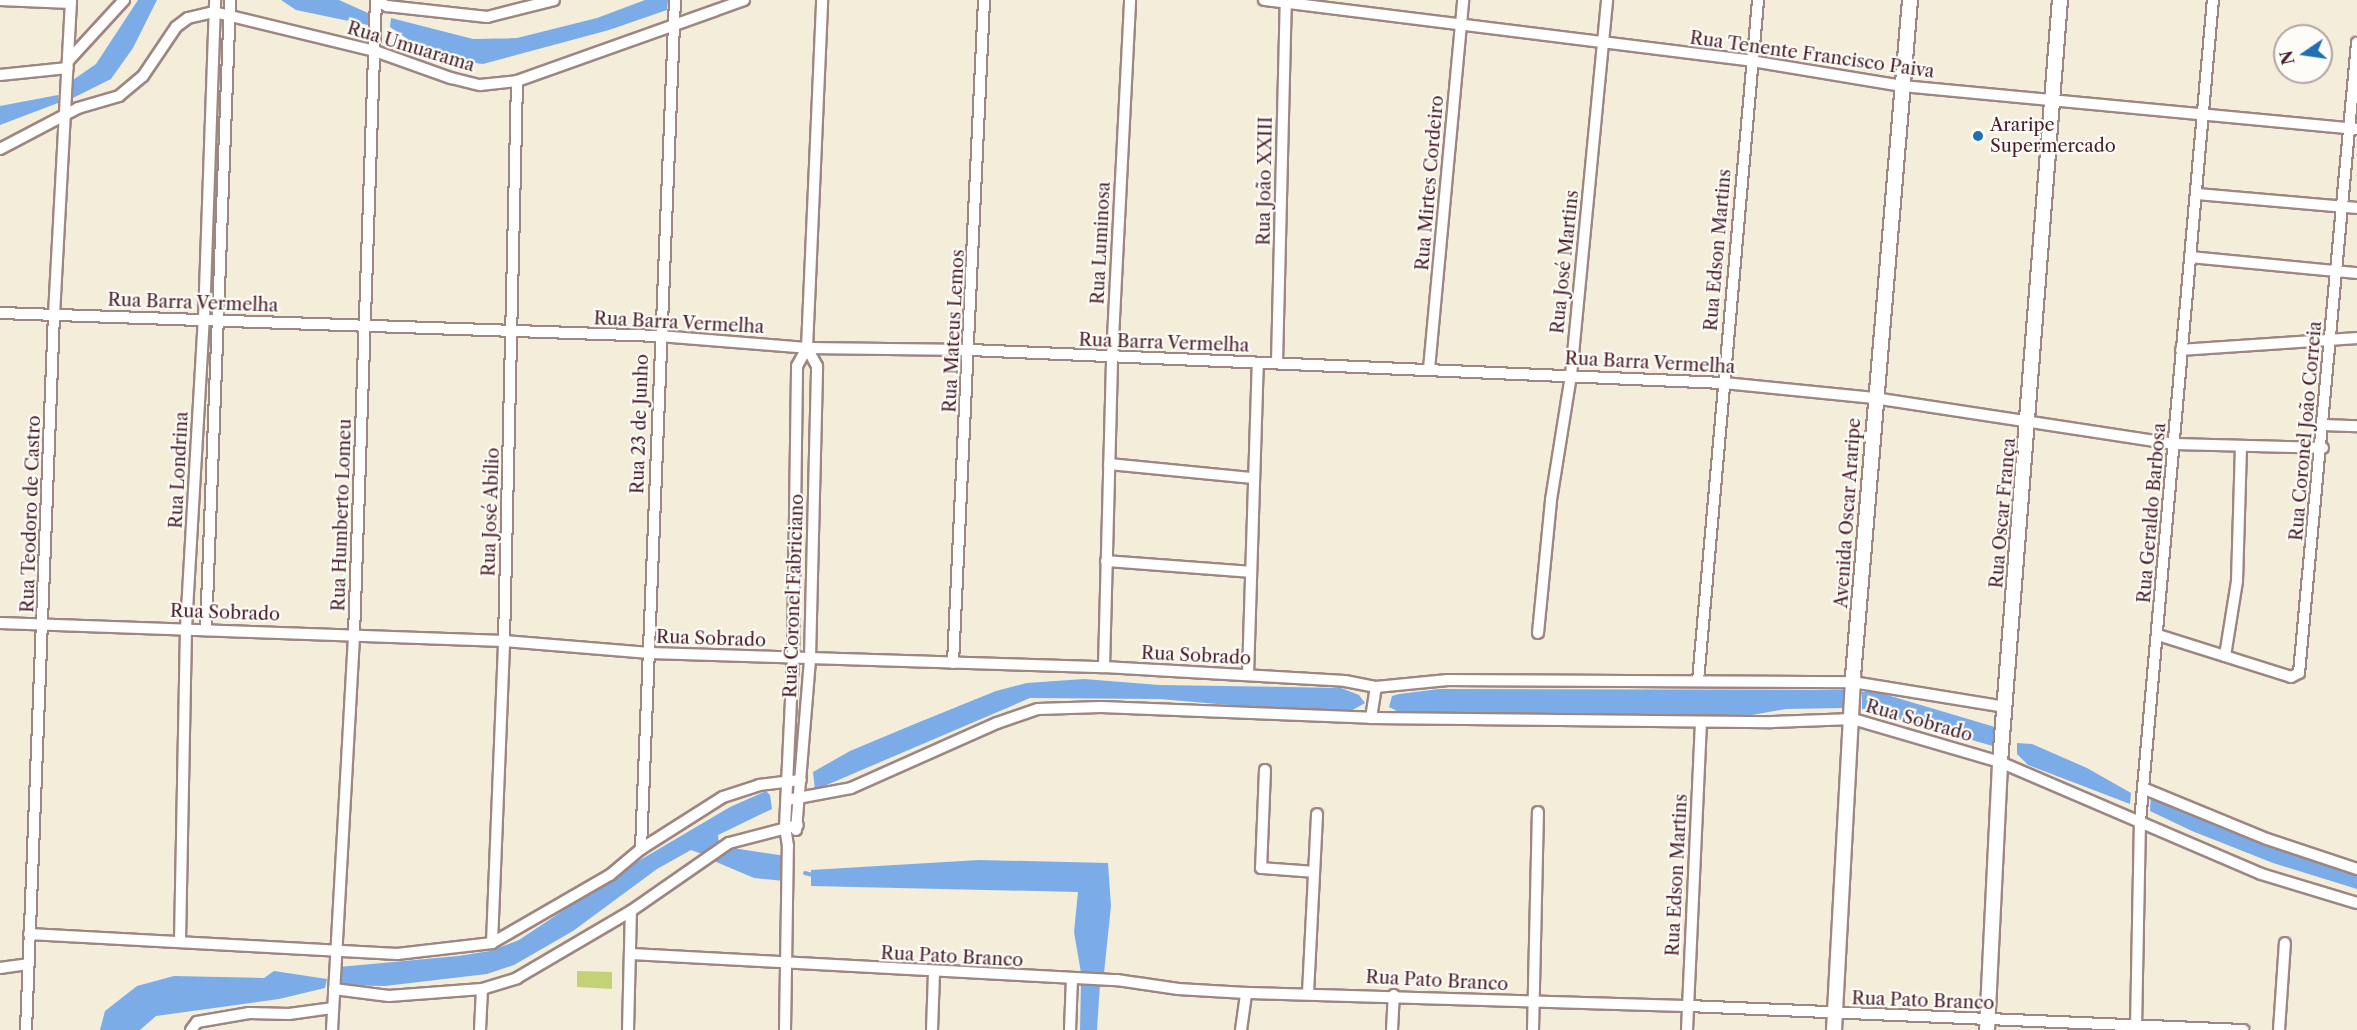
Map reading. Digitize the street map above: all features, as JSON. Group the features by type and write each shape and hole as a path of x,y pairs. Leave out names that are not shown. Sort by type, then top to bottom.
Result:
{"street":[{"path":"0,0 71,2"},
{"path":"0,75 68,64 124,0"},
{"name":"Rua Londrina","path":"180,941 186,628 204,319 215,0"},
{"name":"Rua Londrina","path":"206,629 230,0"},
{"name":"Rua Umuarama","path":"376,0 387,6 486,17 526,5 554,0"},
{"name":"Rua Humberto Lomeu","path":"332,1030 334,948 354,635 376,0"},
{"name":"Rua 23 de Junho","path":"641,849 650,653 659,336 675,0"},
{"name":"Rua Umuarama","path":"214,12 230,18 375,51 480,85 517,81 744,0"},
{"name":"Rua Coronel Fabriciano","path":"785,1030 788,846 785,827 789,782 793,658 797,366 807,348 822,0"},
{"name":"Rua Mateus Lemos","path":"953,663 970,350 984,0"},
{"name":"Rua Luminosa","path":"1104,667 1112,358 1130,0"},
{"name":"Rua Tenente Francisco Paiva","path":"1264,0 1751,61 1902,86 2203,116 2352,128"},
{"name":"Rua Mirtes Cordeiro","path":"1429,369 1463,0"},
{"name":"Rua José Martins","path":"1538,633 1551,500 1571,375 1607,0"},
{"name":"Rua Edson Martins","path":"1698,681 1758,0"},
{"name":"Avenida Oscar Araripe","path":"1834,1030 1853,719 1853,682 1874,398 1910,0"},
{"name":"Rua Oscar França","path":"1987,1025 2000,762 2029,421 2060,0"},
{"name":"Rua Geraldo Barbosa","path":"2136,1027 2140,822 2145,789 2181,350 2213,0"},
{"name":"Rua João XXIII","path":"1277,362 1286,1"},
{"name":"Rua Teodoro de Castro","path":"26,1030 44,624 54,315 71,2"},
{"path":"0,149 63,118 78,108 131,89 176,27 188,18 214,12"},
{"name":"Rua Coronel João Correia","path":"2158,635 2291,677 2299,673 2323,448 2340,207 2352,128 2357,43"},
{"name":"Rua José Abílio","path":"492,943 513,332 517,81"},
{"path":"212,100 227,101"},
{"path":"2196,194 2357,208"},
{"path":"2190,257 2357,273"},
{"name":"Rua Barra Vermelha","path":"0,313 659,336 807,348 970,350 1724,383 1874,398 2175,444 2323,448"},
{"path":"2181,350 2357,338"},
{"name":"Rua Coronel Fabriciano","path":"788,846 798,825 810,658 817,366 807,348"},
{"path":"1248,675 1258,363"},
{"path":"2324,425 2357,426"},
{"path":"2225,656 2238,572 2241,447"},
{"path":"1109,464 1253,478"},
{"path":"1106,561 1251,572"},
{"name":"Rua Sobrado","path":"0,623 504,641 650,653 1104,667 1248,675 1376,687 1448,680 1853,682 2005,707"},
{"path":"1371,718 1376,687"},
{"name":"Rua Sobrado","path":"787,800 851,788 997,723 1038,710 1101,707 1371,718 1701,722 1853,719 2000,762 2260,874 2357,903"},
{"name":"Rua Edson Martins","path":"1687,1030 1701,722"},
{"path":"1264,770 1261,868 1314,872"},
{"path":"29,934 334,948 397,954 492,943 610,875 641,849 723,797 801,780"},
{"path":"2145,789 2266,839 2357,869"},
{"path":"1533,1030 1538,812"},
{"path":"1308,993 1317,814"},
{"path":"334,989 389,996 482,989 544,963 631,911 729,843 798,825"},
{"path":"628,1030 631,911"},
{"path":"2279,1030 2285,942"},
{"name":"Rua Pato Branco","path":"631,954 787,965 1071,979 1246,993 1394,995 1533,1003 1688,1006 1987,1025 2243,1030"},
{"path":"0,968 28,964"},
{"path":"932,1030 934,972"},
{"path":"1070,1030 1071,979"},
{"path":"480,1030 482,989"},
{"path":"1241,1030 1246,993"},
{"path":"1392,1030 1394,995"},
{"path":"190,1030 197,1022 219,1017 332,1008"}],"green space":[{"path":"577,971 612,972 612,989 577,987"}],"water":[{"path":"138,0 157,0 133,48 111,79 69,100 70,82 96,64"},
{"path":"281,0 339,0 368,13 368,25 296,10"},
{"path":"645,0 668,0 667,10 609,30 483,64 435,58 390,27 391,18 473,39 517,38 597,18"},
{"path":"58,95 58,103 0,125 0,106"},
{"path":"1084,679 1159,685 1341,688 1359,695 1365,703 1344,715 1160,699 1030,698 815,790 813,772 850,751 917,723 996,691 1027,683"},
{"path":"1439,689 1844,690 1844,708 1786,709 1735,718 1401,713 1389,707 1392,696"},
{"path":"1862,692 1877,692 1995,727 1993,746 1862,709"},
{"path":"2017,743 2032,744 2087,768 2131,793 2130,804 2028,765 2017,754"},
{"path":"766,791 770,795 772,809 718,835 719,844 702,854 691,850 657,869 573,931 514,965 487,974 385,986 338,985 339,967 458,956 490,951 519,940 630,866 730,807"},
{"path":"2151,794 2265,845 2357,873 2357,889 2273,863 2192,831 2150,811"},
{"path":"732,848 786,856 784,881 754,878 714,861"},
{"path":"979,860 1108,863 1111,906 1104,973 1081,973 1074,932 1078,892 811,886 811,870"},
{"path":"274,971 327,979 325,988 279,999 156,1016 140,1030 100,1030 105,1011 137,986 174,976 264,978"},
{"path":"1081,984 1100,984 1097,1030 1080,1030"}],"waterway":[{"path":"805,873 816,876"}],"place":[{"name":"Araripe Supermercado","path":"1978,136"}]}
